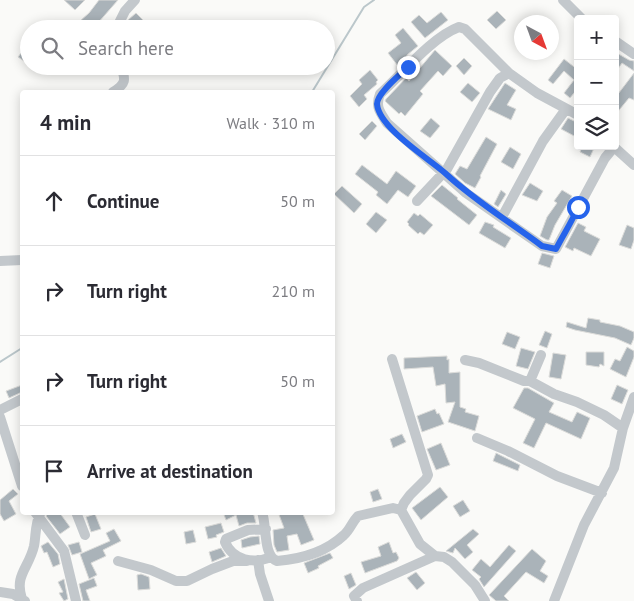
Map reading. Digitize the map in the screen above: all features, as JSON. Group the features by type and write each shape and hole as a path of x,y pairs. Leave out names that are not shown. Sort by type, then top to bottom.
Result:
{"street":[{"path":"120,20 125,11 136,0"},
{"path":"563,0 578,15"},
{"path":"574,113 537,93 509,73 465,30 459,27 446,34 420,54 380,94 377,102 379,111 387,123 466,193 542,246 556,249 611,150"},
{"path":"619,44 634,54"},
{"path":"417,201 447,169 490,92 500,78 509,73"},
{"path":"116,90 124,84 124,75"},
{"path":"502,217 543,142 566,109"},
{"path":"616,150 634,165"},
{"path":"0,261 20,260"},
{"path":"530,381 541,355"},
{"path":"392,359 428,474 426,479 404,502 401,510"},
{"path":"464,360 479,363 524,381 530,381 554,394 577,402 597,412 623,428"},
{"path":"554,601 584,525 614,468 623,428 634,397"},
{"path":"0,410 20,400"},
{"path":"0,417 20,480"},
{"path":"477,438 557,476 602,493"},
{"path":"263,515 266,522 269,553 277,561 307,556 328,547 343,536 358,516 393,508 401,510 420,544 435,556"},
{"path":"24,600 19,589 19,578 33,548 38,515"},
{"path":"39,515 64,551 76,601"},
{"path":"77,515 85,535"},
{"path":"252,560 236,555 227,546 226,539 248,530 266,529"},
{"path":"357,601 354,596 363,588 435,556 444,557 452,562 475,585 484,601"},
{"path":"118,562 151,570 176,581 187,581 233,561 271,557"},
{"path":"252,560 268,601"},
{"path":"0,592 13,594 24,600"}],"building":[{"path":"64,0 85,0 75,10"},
{"path":"99,0 118,0 100,20 81,20"},
{"path":"497,11 506,20 496,29 487,20"},
{"path":"441,12 448,20 425,38 411,22 419,15 427,23"},
{"path":"136,13 143,20 128,20"},
{"path":"403,28 418,46 398,66 388,53 401,43 395,35"},
{"path":"435,50 452,66 443,76 438,71 420,91 423,94 405,116 401,112 399,114 385,101 386,99 406,78 409,81"},
{"path":"619,54 634,61 634,71 622,63 619,67"},
{"path":"464,58 472,66 464,75 456,66"},
{"path":"564,59 574,67 574,80 564,71 553,84 548,80"},
{"path":"370,70 378,80 377,84 364,95 367,99 359,107 350,96 362,84 359,80"},
{"path":"634,73 634,100 629,98 619,110 619,93"},
{"path":"574,80 574,93 570,98 564,93"},
{"path":"468,83 480,93 472,102 460,92"},
{"path":"505,83 516,90 507,105 516,109 511,120 488,109"},
{"path":"431,118 440,126 430,138 420,131"},
{"path":"568,118 574,121 574,136 561,129"},
{"path":"372,121 377,126 365,140 359,134"},
{"path":"486,137 497,144 475,188 465,183 455,174 460,166 467,169"},
{"path":"510,147 521,154 513,169 501,162"},
{"path":"581,150 593,150 590,157 580,152"},
{"path":"362,165 387,184 396,171 416,186 408,197 398,190 387,204 376,195 378,192 355,174"},
{"path":"530,183 543,191 537,201 522,195"},
{"path":"442,185 477,215 469,225 431,196"},
{"path":"342,186 362,204 354,213 335,193"},
{"path":"501,190 506,194 498,207 494,204"},
{"path":"562,190 572,196 555,225 549,240 547,240 540,236 547,217 557,203 554,201"},
{"path":"376,212 387,220 376,233 366,224"},
{"path":"414,213 418,216 420,214 433,225 424,235 420,232 418,234 408,225 407,222"},
{"path":"485,222 494,225 493,227 511,238 505,248 479,233"},
{"path":"578,223 586,227 584,231 600,239 591,256 574,248 573,251 565,247"},
{"path":"627,225 634,228 634,240 631,249 619,245"},
{"path":"542,253 554,256 550,268 538,264"},
{"path":"588,318 620,326 634,332 631,345 615,338 566,327 567,322 586,328"},
{"path":"545,331 552,334 547,348 539,345"},
{"path":"507,332 520,337 515,349 502,344"},
{"path":"627,347 634,351 634,357 626,377 610,369 615,359 620,361"},
{"path":"521,348 535,352 528,369 516,366"},
{"path":"586,352 604,352 604,366 600,364 599,367 586,365"},
{"path":"553,353 566,355 561,379 549,377"},
{"path":"447,356 447,360 449,359 449,373 460,372 460,407 466,409 465,412 479,416 475,431 448,422 455,402 446,403 445,384 436,386 433,367 404,369 404,358"},
{"path":"617,385 628,390 622,404 611,399"},
{"path":"20,386 20,393 9,398 6,391"},
{"path":"524,388 528,388 554,403 549,412 572,422 577,412 590,418 581,439 546,423 534,448 523,443 535,419 513,408"},
{"path":"435,409 444,424 422,432 417,416"},
{"path":"402,434 406,442 393,448 390,439"},
{"path":"441,443 450,465 436,470 427,449"},
{"path":"496,453 520,465 518,471 493,461"},
{"path":"440,487 448,497 421,520 412,508"},
{"path":"13,489 18,494 9,501 16,514 4,521 0,514 0,500"},
{"path":"378,489 382,499 373,502 370,492"},
{"path":"463,500 470,511 460,517 453,506"},
{"path":"61,515 70,527 60,534 46,516"},
{"path":"95,515 101,529 91,532 86,517"},
{"path":"224,515 236,515 226,520"},
{"path":"236,515 254,515 256,523 247,523 239,526"},
{"path":"279,515 303,515 314,540 301,545 297,534 287,536 289,550 277,552 274,545 273,530 284,528"},
{"path":"221,523 224,532 216,535 217,537 208,539 205,527"},
{"path":"114,529 121,541 103,550 106,556 91,563 97,575 89,579 80,554 110,541 106,533"},
{"path":"473,529 479,534 467,545 473,552 465,559 455,548 453,553 446,551"},
{"path":"193,530 196,542 186,544 184,532"},
{"path":"259,536 260,544 242,548 241,540"},
{"path":"48,542 58,554 60,564 53,567 47,552 44,553 41,546"},
{"path":"79,542 82,552 72,555 68,545"},
{"path":"389,542 393,553 396,552 399,558 397,561 365,573 361,562 381,556 378,547"},
{"path":"509,545 516,551 484,587 479,579 481,577 472,570 481,559 490,567"},
{"path":"221,548 226,556 212,562 209,552"},
{"path":"532,549 546,561 540,571 548,576 544,583 526,572 504,596 509,601 496,601 489,595"},
{"path":"330,553 333,558 308,573 304,563"},
{"path":"416,572 425,583 417,590 407,578"},
{"path":"351,573 356,585 349,589 344,576"},
{"path":"141,574 149,577 150,589 138,590 137,575"},
{"path":"94,578 97,586 86,590 90,601 83,601 79,584"},
{"path":"64,579 68,599 64,601 59,593 63,592 58,582"}],"waterway":[{"path":"335,54 364,7 374,0"},
{"path":"313,90 322,75"},
{"path":"0,362 20,349"}],"route":[{"path":"408,67 380,94 377,102 379,111 387,123 402,138 444,172 466,193 542,246 556,249 573,220 578,207"}]}
